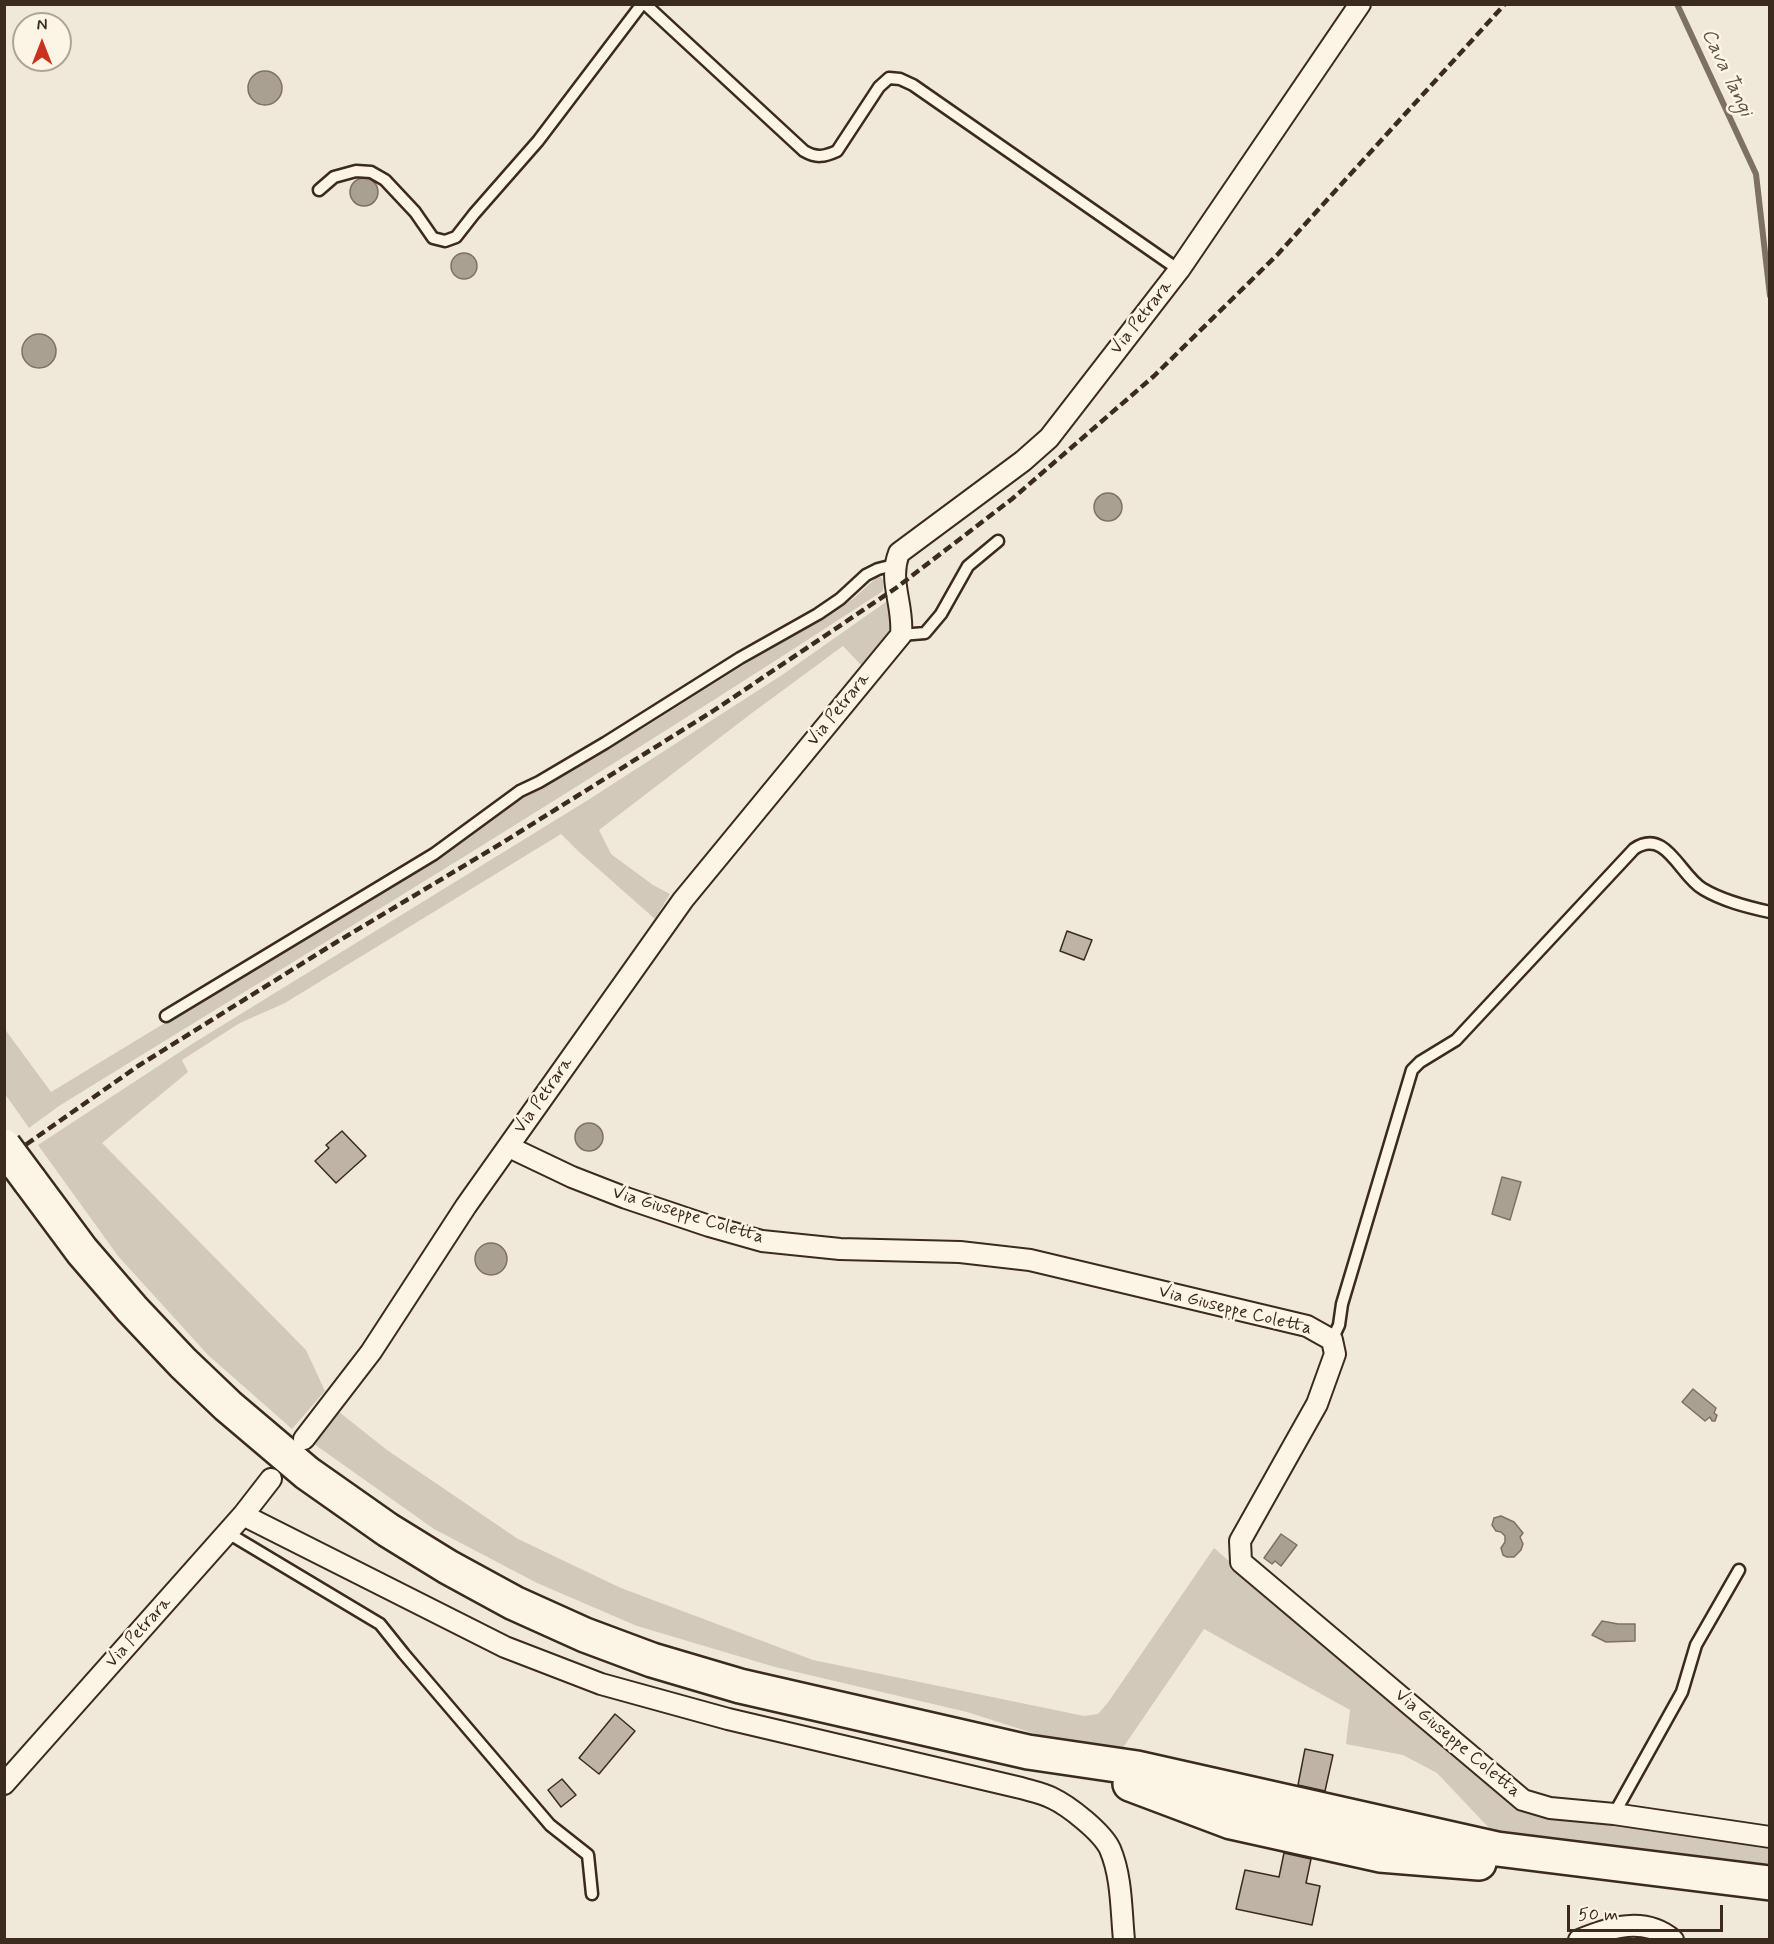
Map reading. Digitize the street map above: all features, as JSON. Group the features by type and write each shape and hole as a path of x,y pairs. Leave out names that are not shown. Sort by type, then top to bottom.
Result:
{"highway":[{"path":"4,1146 82,1251 132,1309 228,1406 307,1473 343,1500 448,1567 524,1607 585,1635 652,1660 740,1686 1029,1752 1137,1768 1497,1850 1770,1883"},
{"path":"1029,1752 1131,1784 1231,1822 1380,1855 1495,1865 1770,1899"}],"street":[{"name":"Via Petrara","path":"894,565 900,553 1023,461 1049,438 1179,270 1360,4"},
{"path":"894,565 902,616 901,635"},
{"name":"Via Petrara","path":"304,1439 371,1352 466,1206 683,900 901,635"},
{"name":"Via Giuseppe Coletta","path":"509,1147 572,1177 626,1198 762,1241 840,1249 960,1252 1030,1260 1306,1326 1321,1332 1332,1340 1335,1353 1317,1404 1240,1541 1241,1562 1523,1800 1550,1808 1614,1814 1770,1838"},
{"name":"Via Petrara","path":"4,1784 228,1533 272,1479"},
{"path":"243,1515 505,1647 600,1684 728,1719 1021,1788 1052,1798 1086,1820 1109,1846 1120,1892 1124,1940"},
{"path":"1579,1940 1606,1929 1633,1925 1652,1927 1674,1940"}],"lane":[{"path":"319,190 334,177 356,171 371,172 385,180 416,212 433,238 445,242 456,237 538,141 644,4 813,156 826,156 837,151 879,87 889,78 900,79 913,85 1179,270"},
{"path":"901,635 925,633 941,614 968,566 998,541"},
{"path":"166,1016 434,854 520,790 539,782 740,658 818,614 840,599 866,575 894,565"},
{"path":"1332,1340 1340,1325 1342,1304 1412,1070 1420,1062 1456,1040 1634,849 1643,843 1662,846 1699,887 1716,897 1770,912"},
{"path":"228,1533 380,1624 550,1825 588,1855 592,1894"},
{"path":"1614,1814 1682,1692 1695,1645 1739,1570"}],"shaded area":[{"path":"265,71 277,76 282,88 277,100 265,105 253,100 248,88 253,76"},
{"path":"364,178 374,182 378,192 374,202 364,206 354,202 350,192 354,182"},
{"path":"464,253 473,257 477,266 473,275 464,279 455,275 451,266 455,257"},
{"path":"39,334 51,339 56,351 51,363 39,368 27,363 22,351 27,339"},
{"path":"1108,493 1118,497 1122,507 1118,517 1108,521 1098,517 1094,507 1098,497"},
{"path":"877,577 881,577 884,582 883,591 576,787 59,1106 29,1128 5,1094 4,1028 51,1092 414,872 472,835 524,795 645,727 853,599"},
{"path":"893,597 894,618 887,637 862,666 843,646 599,830 611,854 653,885 670,894 655,919 561,834 285,1003 240,1023 182,1060 188,1072 102,1143 306,1350 325,1391 292,1429 208,1355 118,1256 38,1145 192,1044 588,800 782,675"},
{"path":"589,1123 599,1127 603,1137 599,1147 589,1151 579,1147 575,1137 579,1127"},
{"path":"1502,1177 1521,1182 1510,1220 1492,1214"},
{"path":"491,1243 502,1248 507,1259 502,1270 491,1275 480,1270 475,1259 480,1248"},
{"path":"1693,1389 1716,1408 1715,1421 1712,1421 1710,1417 1705,1421 1682,1402"},
{"path":"339,1412 387,1450 518,1539 621,1588 813,1660 1084,1716 1098,1714 1109,1701 1214,1548 1502,1796 1538,1817 1606,1821 1769,1843 1769,1872 1513,1840 1490,1829 1437,1773 1403,1755 1346,1744 1350,1710 1204,1629 1118,1755 1067,1744 967,1712 775,1667 637,1626 537,1583 434,1529 314,1444"},
{"path":"1501,1516 1514,1522 1523,1533 1520,1537 1523,1544 1521,1550 1514,1557 1503,1555 1501,1548 1505,1542 1505,1536 1496,1531 1492,1525 1494,1518"},
{"path":"1281,1534 1297,1545 1281,1566 1275,1561 1272,1564 1264,1558"},
{"path":"1602,1621 1635,1624 1635,1641 1606,1642 1592,1635"}],"building":[{"path":"1067,931 1092,940 1084,960 1060,951"},
{"path":"342,1131 366,1156 336,1183 315,1161 329,1148 326,1145"},
{"path":"615,1714 635,1731 599,1774 579,1758"},
{"path":"1305,1749 1333,1755 1325,1791 1298,1785"},
{"path":"562,1779 576,1795 561,1807 548,1790"},
{"path":"1284,1853 1311,1859 1306,1883 1320,1886 1312,1925 1236,1909 1245,1870 1279,1877"}],"waterway":[{"name":"Cava Tangi","path":"1677,4 1756,174 1770,296"}],"railway":[{"path":"4,1160 138,1066 713,711 896,588 1012,499 1154,376 1278,254 1505,4"}]}
